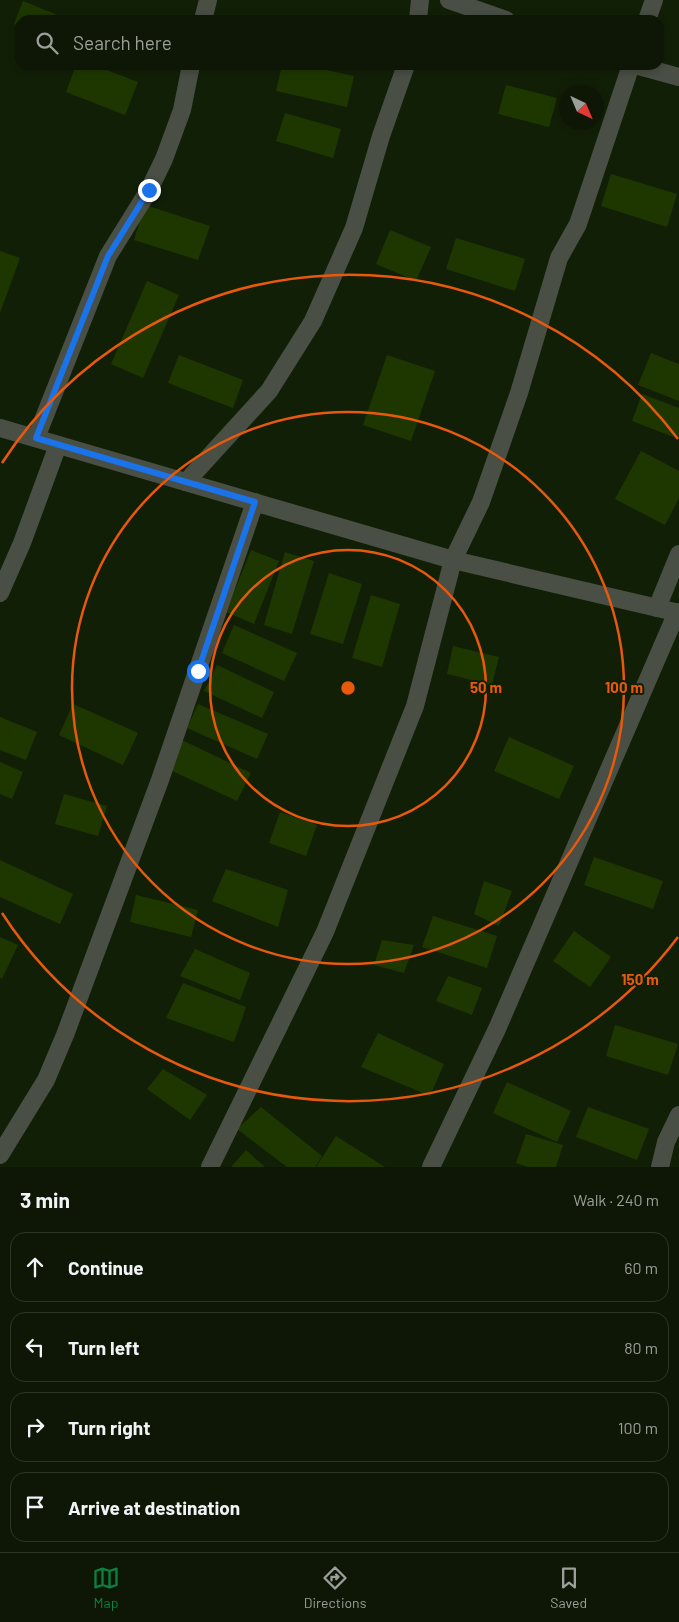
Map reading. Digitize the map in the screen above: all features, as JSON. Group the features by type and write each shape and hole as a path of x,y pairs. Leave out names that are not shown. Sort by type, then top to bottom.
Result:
{"street":[{"path":"204,15 208,0"},
{"path":"418,15 420,0"},
{"path":"449,0 492,15"},
{"path":"649,15 654,0"},
{"path":"36,438 108,256 149,190 164,159 182,110 190,70"},
{"path":"186,482 269,391 313,321 354,228 381,136 404,70"},
{"path":"210,1167 325,932 415,706 454,560 481,502 519,392 559,258 578,224 631,70"},
{"path":"651,70 679,78"},
{"path":"0,428 454,560 678,613 497,1029 431,1167"},
{"path":"0,593 22,543 58,445"},
{"path":"0,1155 46,1080 65,1036 142,823 160,780 255,502"},
{"path":"657,608 679,554"},
{"path":"660,1167 666,1142 679,1115"}],"building":[{"path":"23,1 58,15 18,15"},
{"path":"74,70 107,70 138,82 125,115 66,92"},
{"path":"281,70 326,70 354,76 347,107 276,91"},
{"path":"506,85 557,98 549,127 498,114"},
{"path":"285,113 341,129 333,158 276,141"},
{"path":"611,174 677,194 667,227 601,206"},
{"path":"145,205 210,226 198,260 134,240"},
{"path":"390,230 431,247 416,281 376,264"},
{"path":"456,238 525,259 515,291 446,269"},
{"path":"0,251 20,258 0,313"},
{"path":"147,281 179,295 143,378 111,364"},
{"path":"651,353 679,364 679,401 638,385"},
{"path":"179,355 243,380 233,408 168,383"},
{"path":"387,355 435,371 411,441 363,425"},
{"path":"642,394 679,408 679,439 632,421"},
{"path":"641,451 679,471 679,498 665,525 615,499"},
{"path":"251,550 279,561 254,624 226,612"},
{"path":"285,552 314,561 292,634 264,625"},
{"path":"329,573 362,584 343,644 310,634"},
{"path":"371,595 400,604 382,667 352,658"},
{"path":"234,625 297,653 284,681 222,653"},
{"path":"453,646 499,657 492,685 447,674"},
{"path":"217,665 274,692 262,718 204,691"},
{"path":"73,704 138,733 123,765 59,735"},
{"path":"198,704 268,734 257,759 187,728"},
{"path":"0,717 37,732 26,760 0,750"},
{"path":"509,737 574,766 559,799 494,771"},
{"path":"182,740 251,773 237,801 168,769"},
{"path":"0,762 23,772 12,799 0,794"},
{"path":"64,794 107,806 98,836 55,824"},
{"path":"280,812 317,825 306,856 269,843"},
{"path":"594,857 663,881 653,909 584,885"},
{"path":"0,860 73,894 60,924 0,897"},
{"path":"226,869 288,890 278,927 212,901"},
{"path":"484,881 512,891 499,926 474,914"},
{"path":"136,895 198,910 191,937 130,922"},
{"path":"433,916 497,936 487,968 422,947"},
{"path":"574,931 611,957 590,987 553,961"},
{"path":"0,937 18,945 2,979 0,978"},
{"path":"382,940 414,945 404,973 374,965"},
{"path":"195,949 250,973 240,1000 180,976"},
{"path":"448,976 482,988 472,1015 436,1001"},
{"path":"183,983 246,1007 234,1042 166,1018"},
{"path":"615,1025 678,1044 668,1075 606,1056"},
{"path":"378,1033 444,1064 430,1096 361,1067"},
{"path":"163,1069 207,1095 190,1120 147,1089"},
{"path":"507,1082 571,1111 557,1142 493,1113"},
{"path":"261,1107 322,1156 315,1167 287,1167 237,1129"},
{"path":"588,1107 649,1129 637,1160 576,1137"},
{"path":"526,1134 563,1145 556,1167 528,1167 516,1163"},
{"path":"336,1136 385,1167 316,1167"},
{"path":"246,1150 265,1167 231,1167"}],"route":[{"path":"149,190 108,256 36,438 255,502 198,671"}]}
